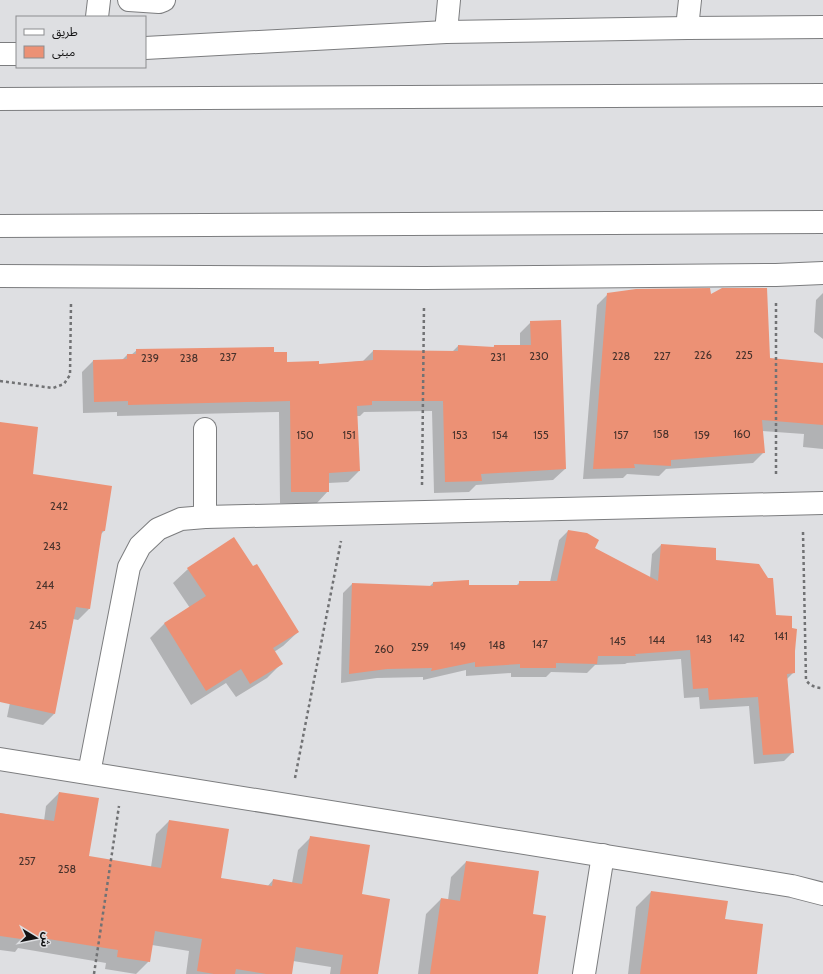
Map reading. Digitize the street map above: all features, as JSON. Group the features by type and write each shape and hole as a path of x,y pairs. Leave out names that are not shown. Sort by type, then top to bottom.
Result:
{"street":[{"path":"97,16 99,0"},
{"path":"129,0 159,2 164,0"},
{"path":"446,32 449,0"},
{"path":"687,28 690,0"},
{"path":"146,48 446,32 823,27"},
{"path":"0,54 16,54"},
{"path":"0,99 823,95"},
{"path":"0,226 823,222"},
{"path":"0,276 425,278 776,275 823,272"},
{"path":"205,429 205,517"},
{"path":"89,773 129,567 140,546 158,529 181,519 347,513 812,503"},
{"path":"0,759 792,886 823,894"},
{"path":"584,974 603,855"}],"path":[{"path":"776,275 776,504"},
{"path":"0,381 53,388 64,384 70,375 72,276"},
{"path":"421,512 425,278"},
{"path":"812,503 806,680 808,684 823,688"},
{"path":"290,806 347,513"},
{"path":"94,974 123,779"}],"building":[{"path":"710,288 711,294 722,288 767,288 770,358 823,363 823,425 762,420 765,453 671,460 671,466 634,464 635,468 593,469 607,293 636,289"},
{"path":"561,320 566,469 481,474 482,481 445,482 443,401 372,401 372,405 357,406 360,471 329,473 329,492 291,492 290,401 128,405 128,401 94,402 93,360 127,359 127,354 136,354 136,349 274,347 274,352 287,352 287,362 319,361 319,364 373,360 373,350 458,351 458,345 494,347 494,345 531,345 530,321"},
{"path":"0,422 38,427 33,474 112,486 105,531 102,531 90,609 76,607 55,714 0,702"},
{"path":"568,530 587,533 599,540 595,548 658,581 661,544 716,548 716,560 759,564 768,578 773,578 776,615 792,616 792,628 797,629 795,673 787,674 794,753 763,755 758,697 709,700 708,688 693,689 690,650 635,654 636,656 598,656 597,664 556,663 556,668 520,668 520,664 475,667 475,662 431,671 432,668 387,669 349,674 352,583 433,586 433,582 469,580 469,585 519,585 519,581 557,581"},
{"path":"234,537 253,566 257,564 299,632 273,648 283,664 250,684 241,669 206,691 164,623 206,596 187,568"},
{"path":"59,792 99,798 89,856 161,868 169,820 229,829 221,878 272,886 273,879 302,884 310,836 370,845 362,894 390,899 378,974 340,974 343,955 296,947 292,974 266,974 236,969 235,974 214,974 197,971 202,939 155,931 150,962 117,957 118,950 29,936 28,940 0,936 0,813 54,821"},
{"path":"466,861 539,871 533,914 546,916 538,974 430,974 441,898 460,901"},
{"path":"651,891 728,901 725,919 763,924 757,974 640,974"}]}
